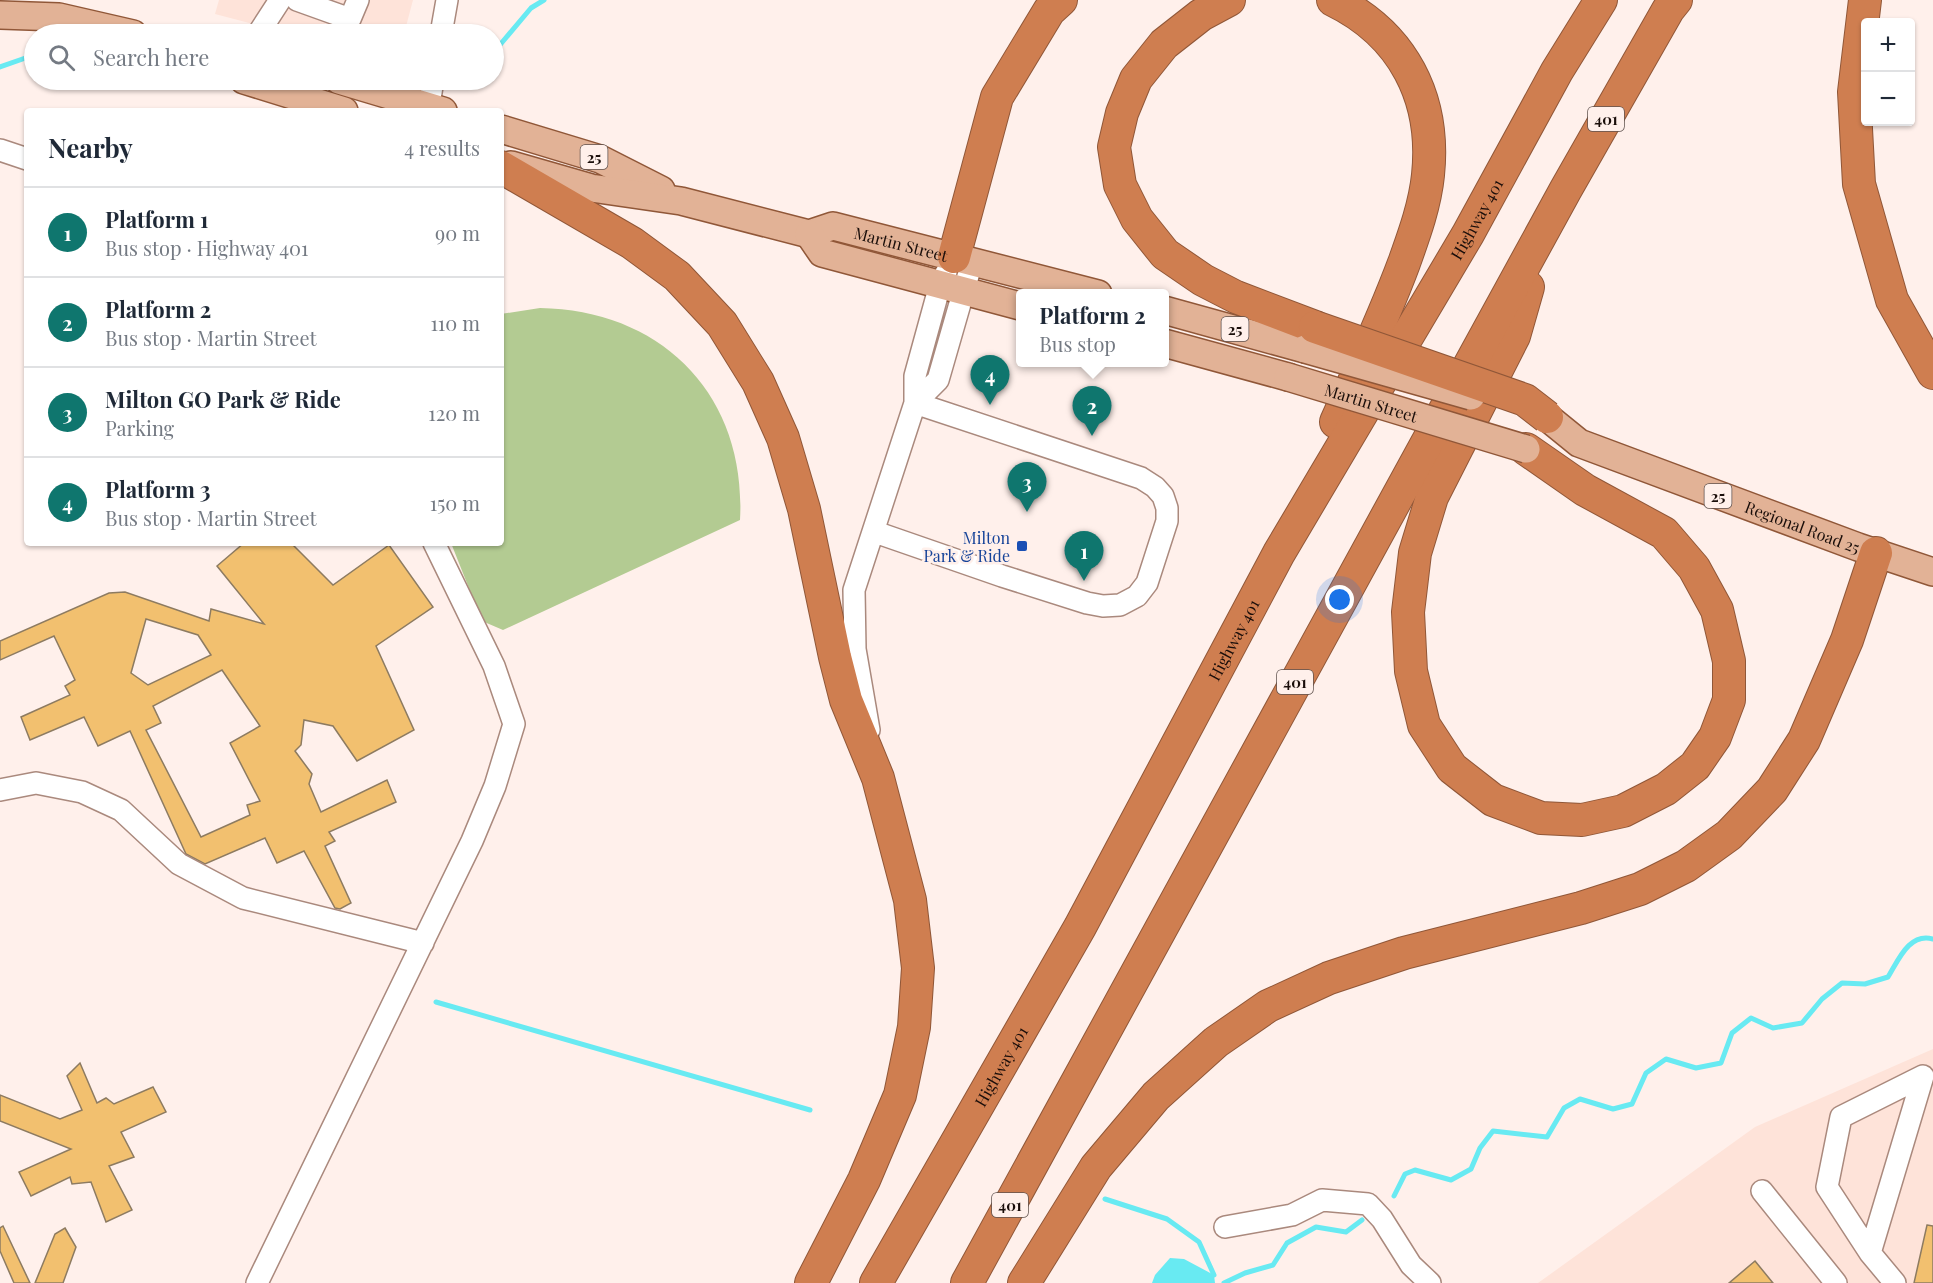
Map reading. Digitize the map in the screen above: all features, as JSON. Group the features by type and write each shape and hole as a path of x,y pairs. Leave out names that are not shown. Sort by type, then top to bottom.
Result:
{"highway":[{"path":"963,259 997,97 1049,11 1061,0"},
{"path":"1229,0 1201,15 1164,45 1136,79 1122,113 1114,147 1120,185 1137,219 1165,254 1203,280 1310,338 1525,400 1547,417"},
{"path":"1279,553 1393,292 1418,225 1428,175 1427,119 1411,70 1383,33 1354,10 1333,0"},
{"name":"Highway 401","path":"876,1283 1080,927 1279,553 1468,234 1557,71 1601,0"},
{"name":"401","path":"967,1283 1309,655 1623,89 1676,0"},
{"path":"1865,0 1854,92 1859,184 1892,300 1933,373"},
{"path":"504,167 632,243 677,276 722,324 758,382 783,438 804,509 846,700 878,778 910,900 918,968 914,1027 900,1095 864,1180 811,1283"},
{"path":"1526,449 1586,490 1664,533 1694,568 1717,610 1730,661 1729,699 1715,737 1695,766 1666,789 1623,811 1582,820 1541,818 1493,800 1452,768 1424,725 1411,671 1408,612 1415,553 1432,497 1514,336 1540,239"},
{"path":"1024,1283 1096,1167 1156,1096 1216,1042 1268,1006 1329,978 1404,953 1581,908 1640,889 1686,867 1729,835 1772,790 1804,740 1847,640 1876,553"}],"main road":[{"path":"33,0 59,17"},
{"path":"0,15 59,17 89,24"},
{"path":"276,90 334,108"},
{"path":"374,90 427,108"},
{"name":"Martin Street","path":"504,130 600,159 681,201"},
{"name":"Martin Street","path":"504,166 591,188 681,201 809,234 833,226 1079,289"},
{"name":"Martin Street","path":"809,234 822,253 1016,305"},
{"name":"25","path":"1169,311 1310,338"},
{"name":"Martin Street","path":"1169,344 1288,377 1526,449 1579,443"},
{"name":"Regional Road 25","path":"1547,417 1579,443 1639,467 1933,572"}],"street":[{"path":"264,24 280,0"},
{"path":"297,0 353,18"},
{"path":"443,24 447,0"},
{"path":"433,90 433,108"},
{"path":"0,150 24,158"},
{"path":"878,778 855,649 854,590 875,532 915,403 938,380 952,288 963,259"},
{"path":"875,532 1002,576 1103,606 1120,605 1137,596 1147,583 1167,521 1163,496 1142,478 915,403"},
{"path":"257,1283 472,841 495,786 514,724 494,666 435,546"},
{"path":"0,790 36,783 82,792 121,810 179,864 243,898 423,943"},
{"path":"1870,1253 1928,1074"},
{"path":"1894,1283 1870,1253 1827,1187 1841,1117 1928,1074"},
{"path":"1762,1191 1836,1283"},
{"path":"1225,1227 1292,1215 1322,1200 1368,1204 1382,1219 1411,1264 1430,1283"}],"shaded area":[{"path":"219,0 413,0 407,24 253,24 215,14"},
{"path":"1933,1049 1933,1283 1538,1283 1755,1127"}],"green space":[{"path":"540,308 584,313 624,325 659,343 689,368 712,399 729,435 738,475 740,520 503,630 482,621 452,546 504,546 504,314"}],"water":[{"path":"1170,1258 1184,1259 1214,1275 1215,1283 1152,1283 1155,1275"}],"building":[{"path":"240,546 294,546 333,585 390,546 433,607 376,646 414,730 357,761 333,726 304,720 301,745 295,751 312,774 309,784 321,812 387,780 396,802 329,832 335,841 325,846 351,903 340,909 335,908 304,851 277,863 265,838 205,864 186,854 130,731 98,746 84,717 30,740 21,717 70,695 65,686 75,680 54,636 0,660 0,641 109,593 125,592 209,621 211,609 264,624 217,566","holes":["146,619 198,635 211,655 148,685 131,673","222,670 260,726 230,743 260,801 247,805 250,815 201,837 146,730 161,723 153,706"]},
{"path":"80,1063 97,1103 106,1098 114,1104 153,1087 166,1112 121,1132 134,1157 109,1166 132,1210 106,1222 91,1182 72,1184 70,1177 31,1196 19,1172 71,1149 0,1121 0,1095 60,1119 82,1110 67,1076"},
{"path":"1927,1225 1933,1226 1933,1283 1914,1283"},
{"path":"3,1226 30,1283 14,1283 0,1251 0,1228"},
{"path":"65,1228 76,1247 63,1283 35,1283 55,1234"},
{"path":"1755,1261 1773,1283 1729,1283"}],"waterway":[{"path":"504,40 531,8 544,0"},
{"path":"0,67 24,59"},
{"path":"1394,1196 1405,1174 1415,1170 1451,1180 1471,1169 1480,1148 1493,1131 1547,1137 1564,1108 1580,1099 1613,1109 1632,1104 1646,1073 1666,1059 1696,1068 1721,1063 1732,1033 1751,1018 1773,1028 1802,1023 1822,999 1842,983 1865,984 1888,977 1905,949 1917,940 1933,939"},
{"path":"436,1002 810,1110"},
{"path":"1105,1199 1167,1219 1199,1242 1214,1275"},
{"path":"1224,1283 1245,1273 1273,1265 1287,1243 1316,1227 1346,1232 1362,1220"}],"place":[{"name":"Platform 3","path":"990,405"},
{"name":"Platform 2","path":"1092,436"},
{"name":"Milton GO Park & Ride","path":"1027,512"},
{"name":"Milton Park & Ride","path":"1022,546"},
{"name":"Platform 1","path":"1084,581"}]}
